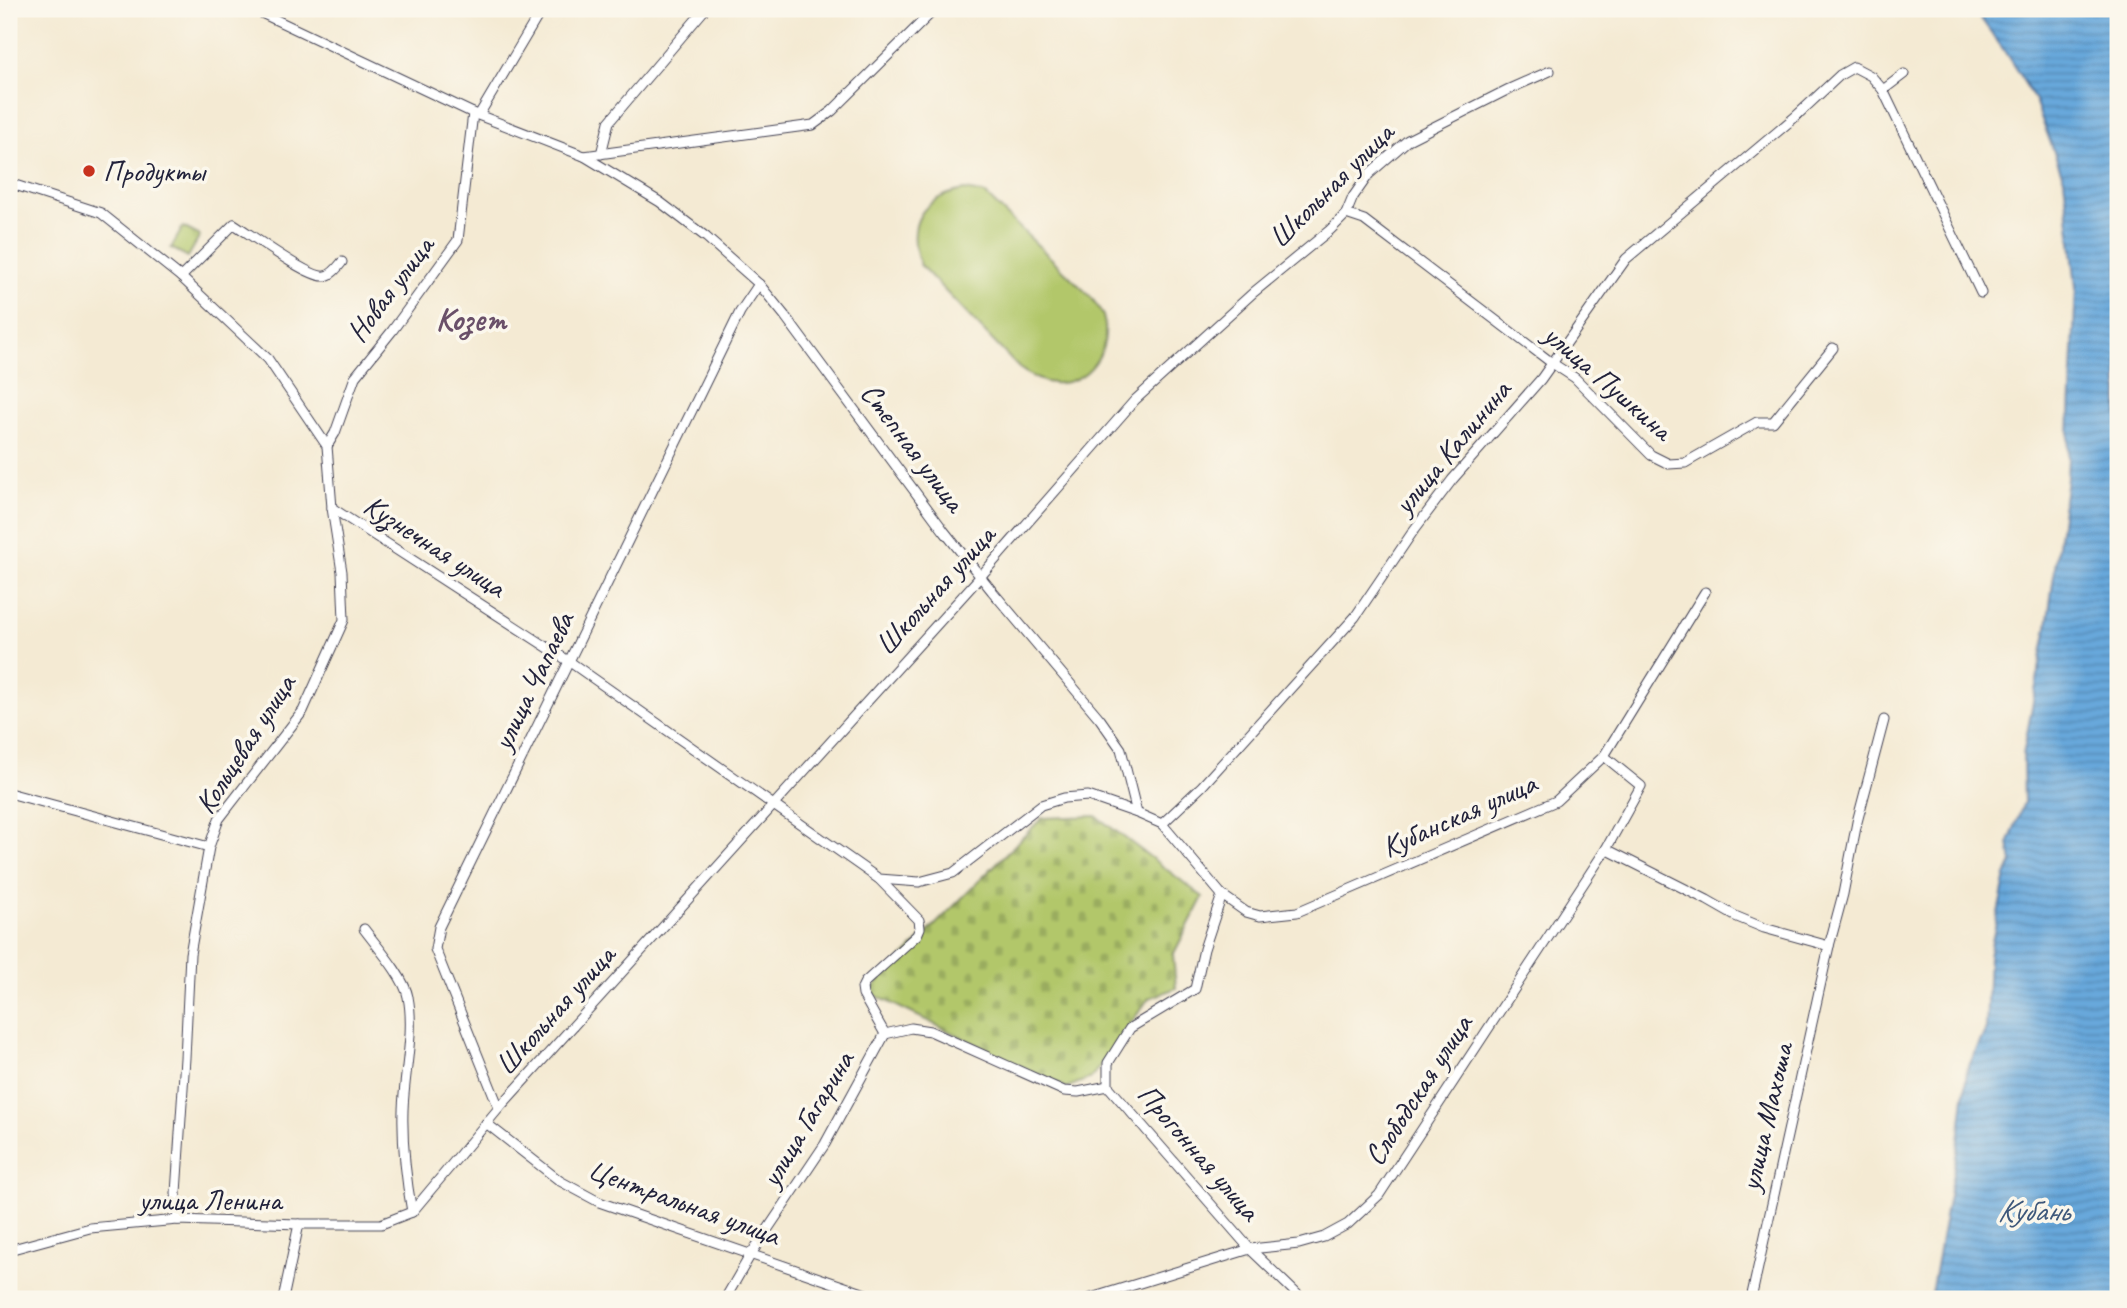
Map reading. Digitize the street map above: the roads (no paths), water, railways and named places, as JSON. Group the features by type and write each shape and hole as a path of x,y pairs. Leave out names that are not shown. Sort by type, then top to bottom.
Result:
{"street":[{"path":"253,9 476,114 542,9"},
{"path":"601,153 609,122 705,9"},
{"path":"584,156 813,125 832,111 935,9"},
{"name":"улица Калинина","path":"1163,824 1202,786 1355,617 1414,530 1452,480 1541,379 1626,259 1795,117 1840,75 1854,67 1871,76 1882,90"},
{"name":"Школьная улица","path":"412,1212 499,1108 980,577 1135,400 1254,292 1346,214 1353,197 1369,174 1408,140 1508,89 1550,71"},
{"path":"1904,74 1882,90 1981,293"},
{"name":"Степная улица","path":"476,114 584,156 660,202 706,237 759,284 980,577 1100,719 1121,749 1137,813"},
{"name":"Новая улица","path":"327,446 335,433 355,377 392,331 457,240 476,114"},
{"name":"Кузнечная улица","path":"9,183 100,213 181,277 268,359 327,446 332,508 570,662 879,879 919,920 920,928 862,988 863,995 885,1034"},
{"name":"улица Пушкина","path":"1346,214 1364,220 1575,378 1651,455 1669,464 1685,463 1757,422 1773,422 1833,348"},
{"path":"181,277 234,224 309,273 324,276 333,272 342,262"},
{"name":"улица Чапаева","path":"499,1108 435,949 439,927 740,312 759,284"},
{"name":"Кольцевая улица","path":"178,1220 176,1193 190,954 209,847 219,819 303,711 344,620 342,572 332,508"},
{"name":"Кубанская улица","path":"1163,824 1222,895 1246,912 1260,916 1297,912 1556,801 1604,756 1705,592"},
{"name":"улица Махоша","path":"1751,1299 1829,946 1843,894 1857,821 1884,720"},
{"name":"Слободская улица","path":"1088,1299 1250,1249 1299,1244 1324,1237 1348,1224 1379,1195 1606,849 1641,786 1604,756"},
{"path":"9,793 209,847"},
{"path":"879,879 919,882 953,873 1041,805 1064,798 1088,796 1163,824"},
{"path":"1606,849 1735,916 1764,928 1829,946"},
{"path":"1108,1086 1108,1063 1130,1028 1195,989 1204,949 1222,895"},
{"path":"364,929 392,967 409,997 410,1038 403,1110 406,1175 412,1212"},
{"name":"Прогонная улица","path":"885,1034 911,1028 930,1031 1064,1091 1078,1092 1108,1086 1250,1249 1302,1299"},
{"name":"улица Гагарина","path":"725,1299 751,1254 825,1144 885,1034"},
{"name":"Центральная улица","path":"486,1123 560,1181 599,1202 880,1299"},
{"name":"улица Ленина","path":"9,1250 90,1228 178,1220 381,1224 412,1212"},
{"path":"282,1299 299,1224"}],"water":[{"name":"Кубань","path":"1974,9 2118,9 2118,1299 1930,1299 1959,1140 1967,1070 1986,1029 1989,956 2006,875 2012,863 2009,842 2024,802 2023,755 2047,627 2067,478 2076,287 2064,179 2034,98"}],"place":[{"name":"Продукты","path":"89,171"}],"district":[{"name":"Козет","path":"471,319"}]}
